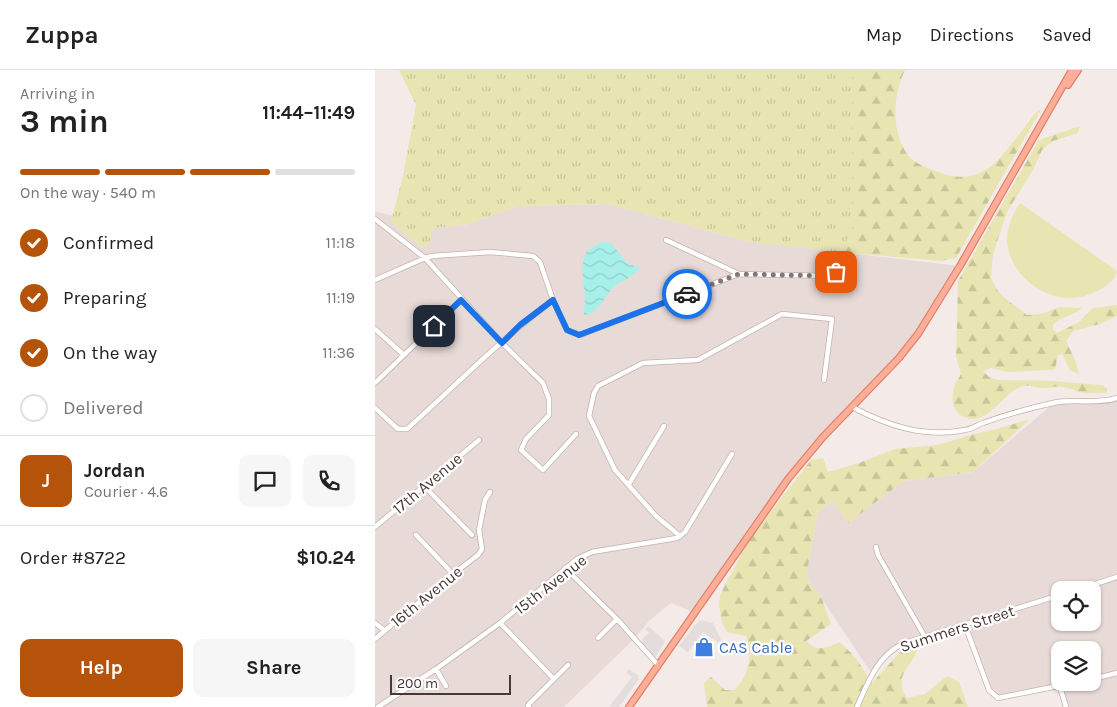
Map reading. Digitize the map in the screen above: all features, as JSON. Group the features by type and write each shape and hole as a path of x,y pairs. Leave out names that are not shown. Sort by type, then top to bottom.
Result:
{"main road":[{"path":"629,707 788,479 852,407 899,358 918,334 960,266 1071,70"},
{"path":"1059,93 1067,86 1078,70"}],"street":[{"path":"375,219 425,258 461,300 543,383 549,399 549,415 526,439 521,450 543,470 576,434"},
{"path":"665,240 739,274"},
{"path":"375,280 425,258 490,252 533,256 540,262 553,300 567,330 579,335 739,274 831,276"},
{"path":"375,383 461,300"},
{"path":"375,408 398,429 407,429 520,325 553,300"},
{"path":"732,454 685,532 680,536 656,516 615,470 589,416 594,393 598,386 643,364 698,360 782,314 832,318 824,380"},
{"path":"375,329 403,356"},
{"path":"852,407 890,425 912,430 951,432 967,430 1002,417 1055,402 1097,402 1117,398"},
{"path":"629,484 663,426"},
{"name":"17th Avenue","path":"375,527 479,440"},
{"path":"424,486 472,535"},
{"name":"16th Avenue","path":"375,639 478,555 482,549 479,530 485,500 490,492"},
{"path":"416,535 453,574"},
{"name":"15th Avenue","path":"378,707 436,669 500,623 577,559 592,552 680,536"},
{"path":"876,547 878,555 925,637"},
{"path":"565,568 617,619 658,665"},
{"path":"1101,583 1117,578"},
{"name":"Summers Street","path":"857,707 872,674 881,659 891,649 1051,598"},
{"path":"598,638 617,619"},
{"path":"375,623 384,630"},
{"path":"500,623 554,679"},
{"path":"965,625 989,690 998,698 1051,689"},
{"path":"529,706 568,665"},
{"path":"436,669 447,686"},
{"path":"1101,677 1117,673"},
{"path":"1061,691 1066,707"}],"shaded area":[{"path":"608,204 746,241 960,266 899,358 788,479 695,613 671,603 651,619 634,639 564,707 375,707 375,211 393,216 391,221 422,248 430,244 434,228 469,224 518,206"},
{"path":"1117,396 1117,707 1066,707 1061,691 1101,691 1101,641 1051,641 1051,689 998,698 989,690 965,625 891,649 872,674 806,577 818,512 833,500 848,523 904,481 973,472 1055,402"},
{"path":"700,620 713,623 721,640 719,643 703,632 688,652 679,646"},
{"path":"648,626 665,641 655,658 641,644 643,638 649,633 645,629"},
{"path":"629,669 639,676 639,679 619,707 609,707 632,677 626,673"}],"green space":[{"path":"399,70 852,70 852,233 839,252 746,241 608,204 518,206 469,224 434,228 430,244 422,248 391,221 403,176 416,105"},
{"path":"852,70 905,70 898,89 895,108 899,138 909,156 917,162 952,176 965,177 987,169 997,161 1032,117 1042,108 956,258 941,261 839,252 852,233"},
{"path":"1080,126 1078,133 1053,141 1042,150 1033,170 1007,212 993,254 991,278 998,291 1027,315 1041,314 1060,307 1082,308 1053,325 1053,330 1057,333 1079,322 1093,308 1117,305 1117,316 1100,324 1073,331 1066,341 1079,374 1070,370 1062,354 1058,355 1055,369 1008,372 991,368 983,371 989,377 998,380 1051,381 1102,385 1107,388 1106,393 1083,393 1064,387 1040,388 1023,386 1016,389 986,415 972,419 961,416 953,403 953,393 961,374 956,356 958,281 1039,140"},
{"path":"1020,203 1117,271 1110,283 1095,292 1070,298 1058,297 1047,293 1027,281 1013,262 1007,240 1011,220"},
{"path":"1030,419 973,472 904,481 848,523 833,500 818,512 806,577 822,599 831,624 806,641 819,648 840,642 856,658 872,683 902,650 910,646 919,646 902,677 901,683 907,698 925,694 947,676 959,682 968,707 707,707 704,683 711,677 725,690 734,690 743,679 749,658 746,636 727,632 722,623 719,605 720,596 749,540 811,460 823,458 828,472 859,463 895,449 937,445"}],"water":[{"path":"602,242 611,243 627,263 640,268 615,286 598,308 584,315 585,297 582,268 584,258 587,251"}],"way so far":[{"path":"687,294 739,274 831,276 832,273 836,272"}],"place":[{"name":"CAS Cable","path":"704,647"}],"route":[{"path":"434,326 461,300 502,343 520,325 553,300 567,330 579,335 687,294"}]}
